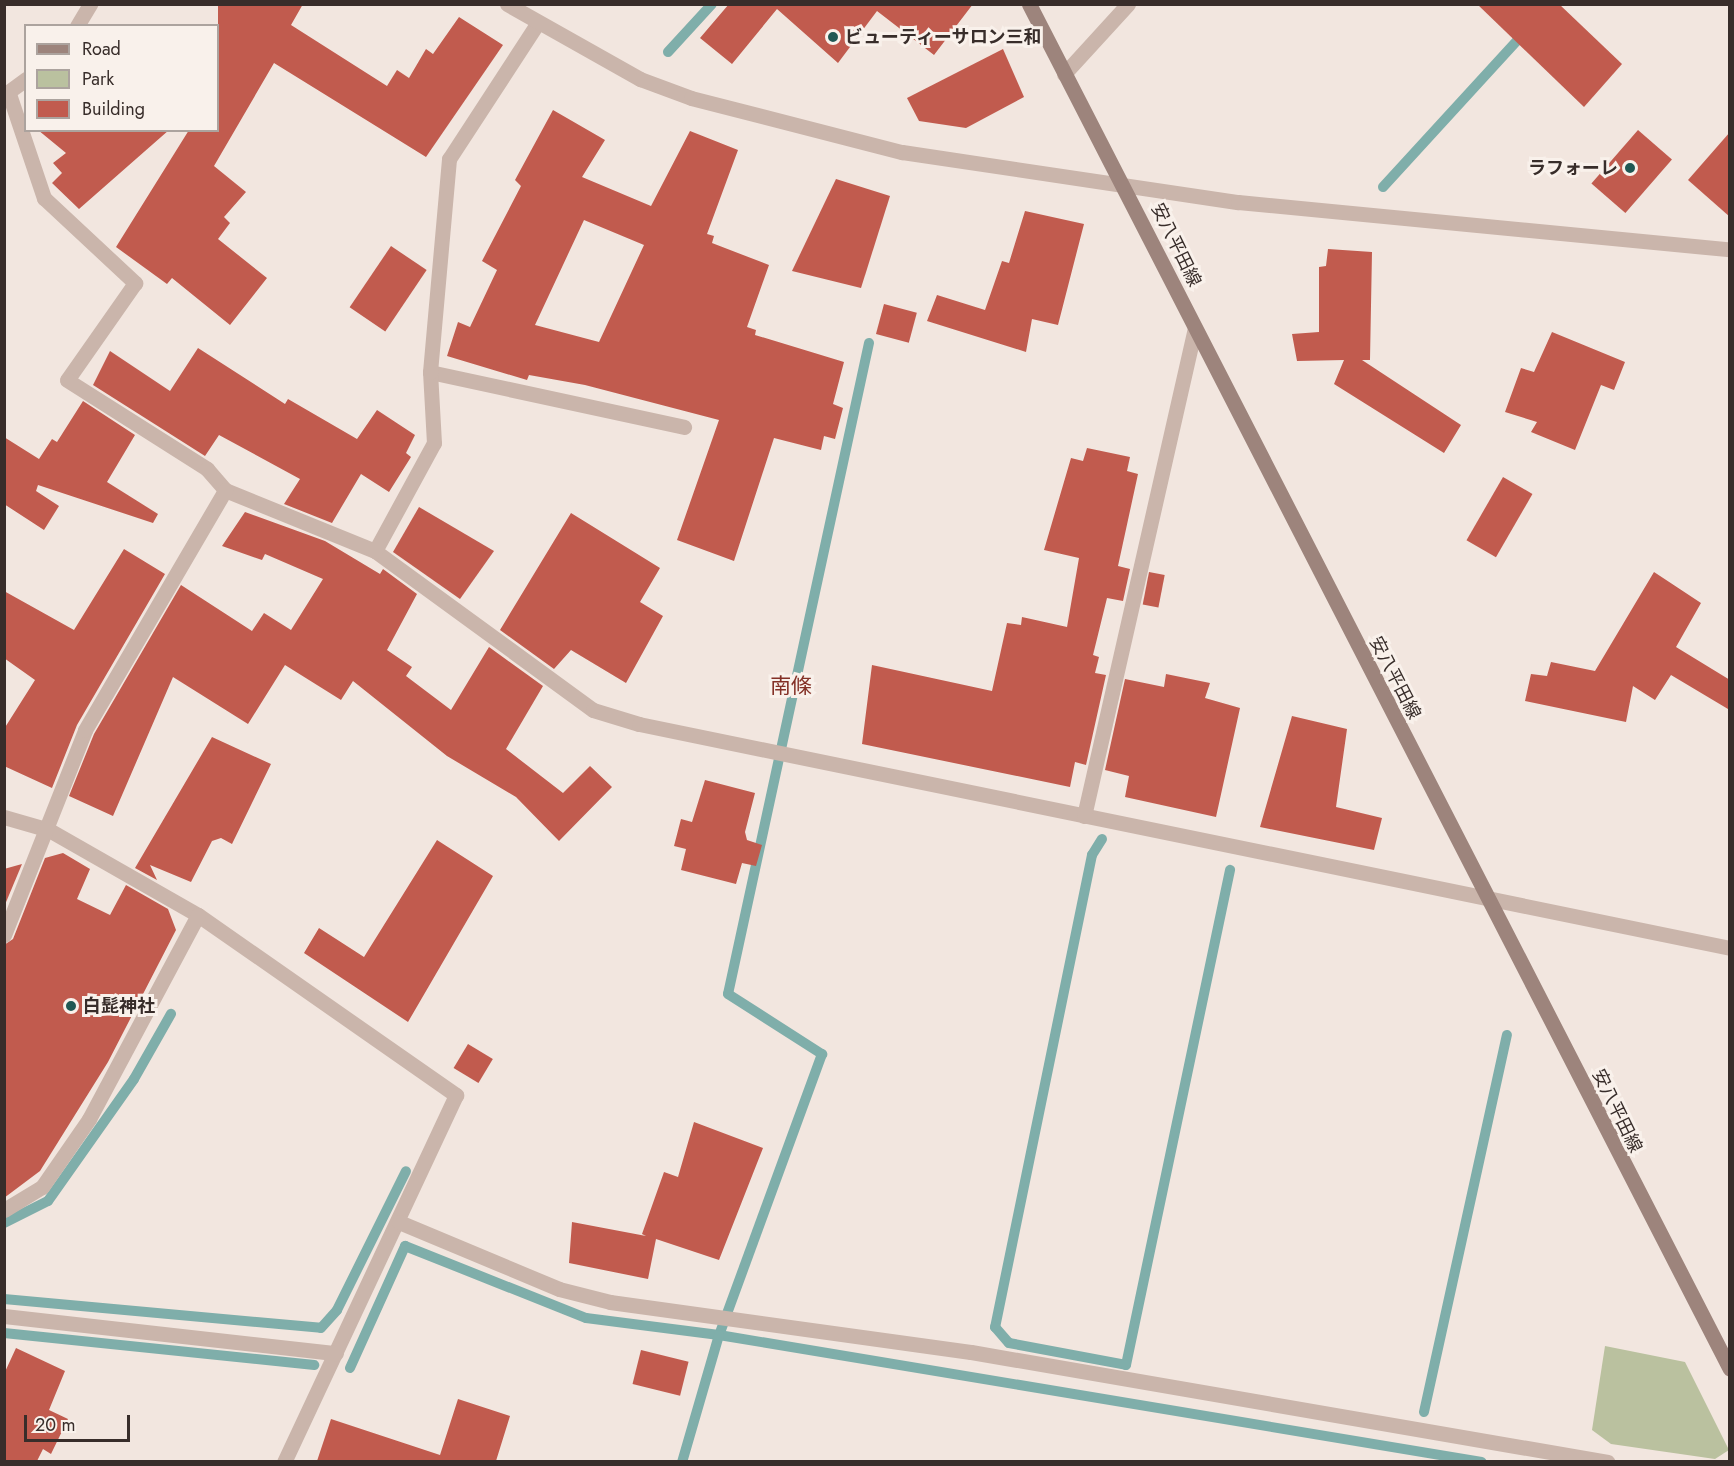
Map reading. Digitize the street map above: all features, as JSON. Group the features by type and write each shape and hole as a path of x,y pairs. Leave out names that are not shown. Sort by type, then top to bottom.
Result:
{"main road":[{"name":"安八平田線","path":"1029,4 1124,184 1195,328 1730,1369"}],"street":[{"path":"78,24 90,4"},
{"path":"507,4 537,24 640,79 746,115 902,152 1238,202 1730,249"},
{"path":"1064,74 1128,4"},
{"path":"375,551 434,443 430,372 448,159 537,24"},
{"path":"24,80 7,95 44,198 135,283 68,380 207,469 225,490 375,551 593,710 1084,816 1730,948"},
{"path":"1084,816 1195,328"},
{"path":"430,372 684,427"},
{"path":"4,935 49,830 85,730 225,490"},
{"path":"4,817 49,830 198,915 456,1095 399,1222 284,1461"},
{"path":"4,1210 42,1187 89,1119 198,915"},
{"path":"399,1222 559,1288 610,1302 971,1352 1608,1461"},
{"path":"4,1316 336,1353"}],"green space":[{"path":"1605,1346 1685,1362 1729,1450 1715,1459 1611,1444 1592,1430"}],"building":[{"path":"218,4 303,4 291,25 387,86 397,70 409,78 426,49 433,54 459,17 503,45 426,157 274,63 214,166 246,192 224,217 230,223 218,239 267,278 230,325 172,278 167,284 116,247 188,132 219,132"},
{"path":"729,4 973,4 934,55 877,11 838,63 777,9 732,64 700,38"},
{"path":"1477,4 1559,4 1622,64 1584,107"},
{"path":"1003,49 1024,97 966,128 919,121 907,98"},
{"path":"553,110 605,140 582,177 651,206 690,131 738,150 707,234 714,236 712,243 769,265 747,327 756,330 755,335 844,362 833,404 843,408 835,439 824,436 821,450 774,438 734,561 677,540 719,420 585,385 529,375 527,380 447,356 458,322 470,327 497,270 482,261 521,186 515,180","holes":["584,220 644,245 599,342 535,325"]},
{"name":"ラフォーレ","path":"1638,130 1672,160 1625,213 1591,184"},
{"path":"40,132 167,132 79,209 52,183 62,173 53,163 66,153"},
{"path":"1730,132 1730,217 1688,180"},
{"path":"836,179 890,196 861,288 792,271"},
{"path":"1025,211 1084,224 1058,325 1032,319 1026,352 927,321 937,295 985,310 1002,261 1009,263"},
{"path":"391,246 427,270 385,331 350,307"},
{"path":"1328,249 1372,252 1370,360 1362,360 1461,425 1444,453 1334,384 1344,360 1297,361 1292,334 1319,332 1319,267 1326,266"},
{"path":"884,304 917,313 909,343 876,334"},
{"path":"1552,332 1625,362 1614,390 1601,385 1575,450 1531,432 1537,422 1505,412 1521,368 1534,372"},
{"path":"198,348 285,404 288,399 357,439 377,410 415,435 406,453 411,457 389,492 361,474 332,523 284,504 300,479 219,435 205,456 93,385 110,351 170,391"},
{"path":"83,401 135,435 107,482 158,514 153,523 38,485 36,491 59,506 44,530 4,504 4,437 39,459 52,439 57,442"},
{"path":"1087,448 1130,457 1127,471 1138,474 1118,566 1130,569 1123,601 1107,598 1093,655 1099,657 1095,673 1106,675 1086,765 1075,762 1070,787 862,744 872,665 992,691 1007,623 1021,625 1022,617 1067,627 1079,558 1044,550 1071,458 1083,461"},
{"path":"1503,477 1532,494 1496,557 1466,540"},
{"path":"419,507 494,551 460,599 393,552"},
{"path":"245,512 325,541 380,574 383,569 417,594 387,650 412,667 406,676 451,710 489,647 543,686 506,749 563,793 590,766 612,787 559,841 516,797 447,756 353,681 341,700 285,665 248,724 173,677 113,816 69,796 94,734 181,585 252,631 264,613 291,630 323,579 265,554 262,560 222,546"},
{"path":"571,513 660,568 640,602 663,616 626,683 571,650 554,669 500,630"},
{"path":"124,549 165,574 77,725 52,788 4,766 4,729 35,680 4,658 4,591 74,630"},
{"path":"1149,572 1165,575 1158,607 1143,604"},
{"path":"1654,572 1701,603 1676,647 1730,680 1728,709 1671,675 1655,700 1633,686 1626,722 1525,701 1531,674 1547,676 1551,662 1595,671"},
{"path":"1166,674 1210,683 1205,698 1240,708 1216,817 1125,797 1129,776 1105,770 1125,679 1164,687"},
{"path":"1292,716 1347,729 1336,807 1382,818 1374,850 1260,827"},
{"path":"212,737 271,764 232,844 221,838 212,841 191,882 150,865 157,880 135,868"},
{"path":"705,780 755,793 745,832 747,840 762,845 756,866 742,863 736,884 681,870 686,849 674,846 681,819 692,822"},
{"path":"437,840 493,876 408,1022 304,953 319,928 364,957"},
{"name":"白髭神社","path":"63,853 90,869 77,899 110,915 126,885 168,909 176,930 108,1062 40,1171 4,1198 4,945 13,939 45,858"},
{"path":"22,864 4,907 4,869"},
{"path":"468,1044 493,1059 478,1083 454,1068"},
{"path":"694,1122 763,1148 719,1260 656,1239 648,1279 569,1263 572,1222 646,1236 642,1234 664,1172 678,1177"},
{"path":"16,1348 65,1371 49,1410 68,1419 51,1454 43,1449 37,1461 4,1461 4,1374"},
{"path":"641,1350 689,1362 680,1396 633,1384"},
{"path":"458,1399 510,1416 496,1461 317,1461 331,1419 440,1455"}],"waterway":[{"path":"668,52 712,4"},
{"path":"1383,187 1525,32"},
{"path":"869,343 728,994 822,1054 719,1335 1482,1462"},
{"path":"1102,839 1092,855 995,1327 1009,1343 1126,1365 1230,870"},
{"path":"4,1223 48,1201 134,1079 171,1014"},
{"path":"1424,1412 1507,1035"},
{"path":"4,1299 321,1328 337,1310 406,1171"},
{"path":"350,1368 405,1246 586,1318 719,1335 682,1462"},
{"path":"4,1333 314,1365"}],"place":[{"name":"ビューティーサロン三和","path":"833,37"},
{"name":"ラフォーレ","path":"1630,168"},
{"name":"白髭神社","path":"71,1006"}],"district":[{"name":"南條","path":"791,686"}]}
